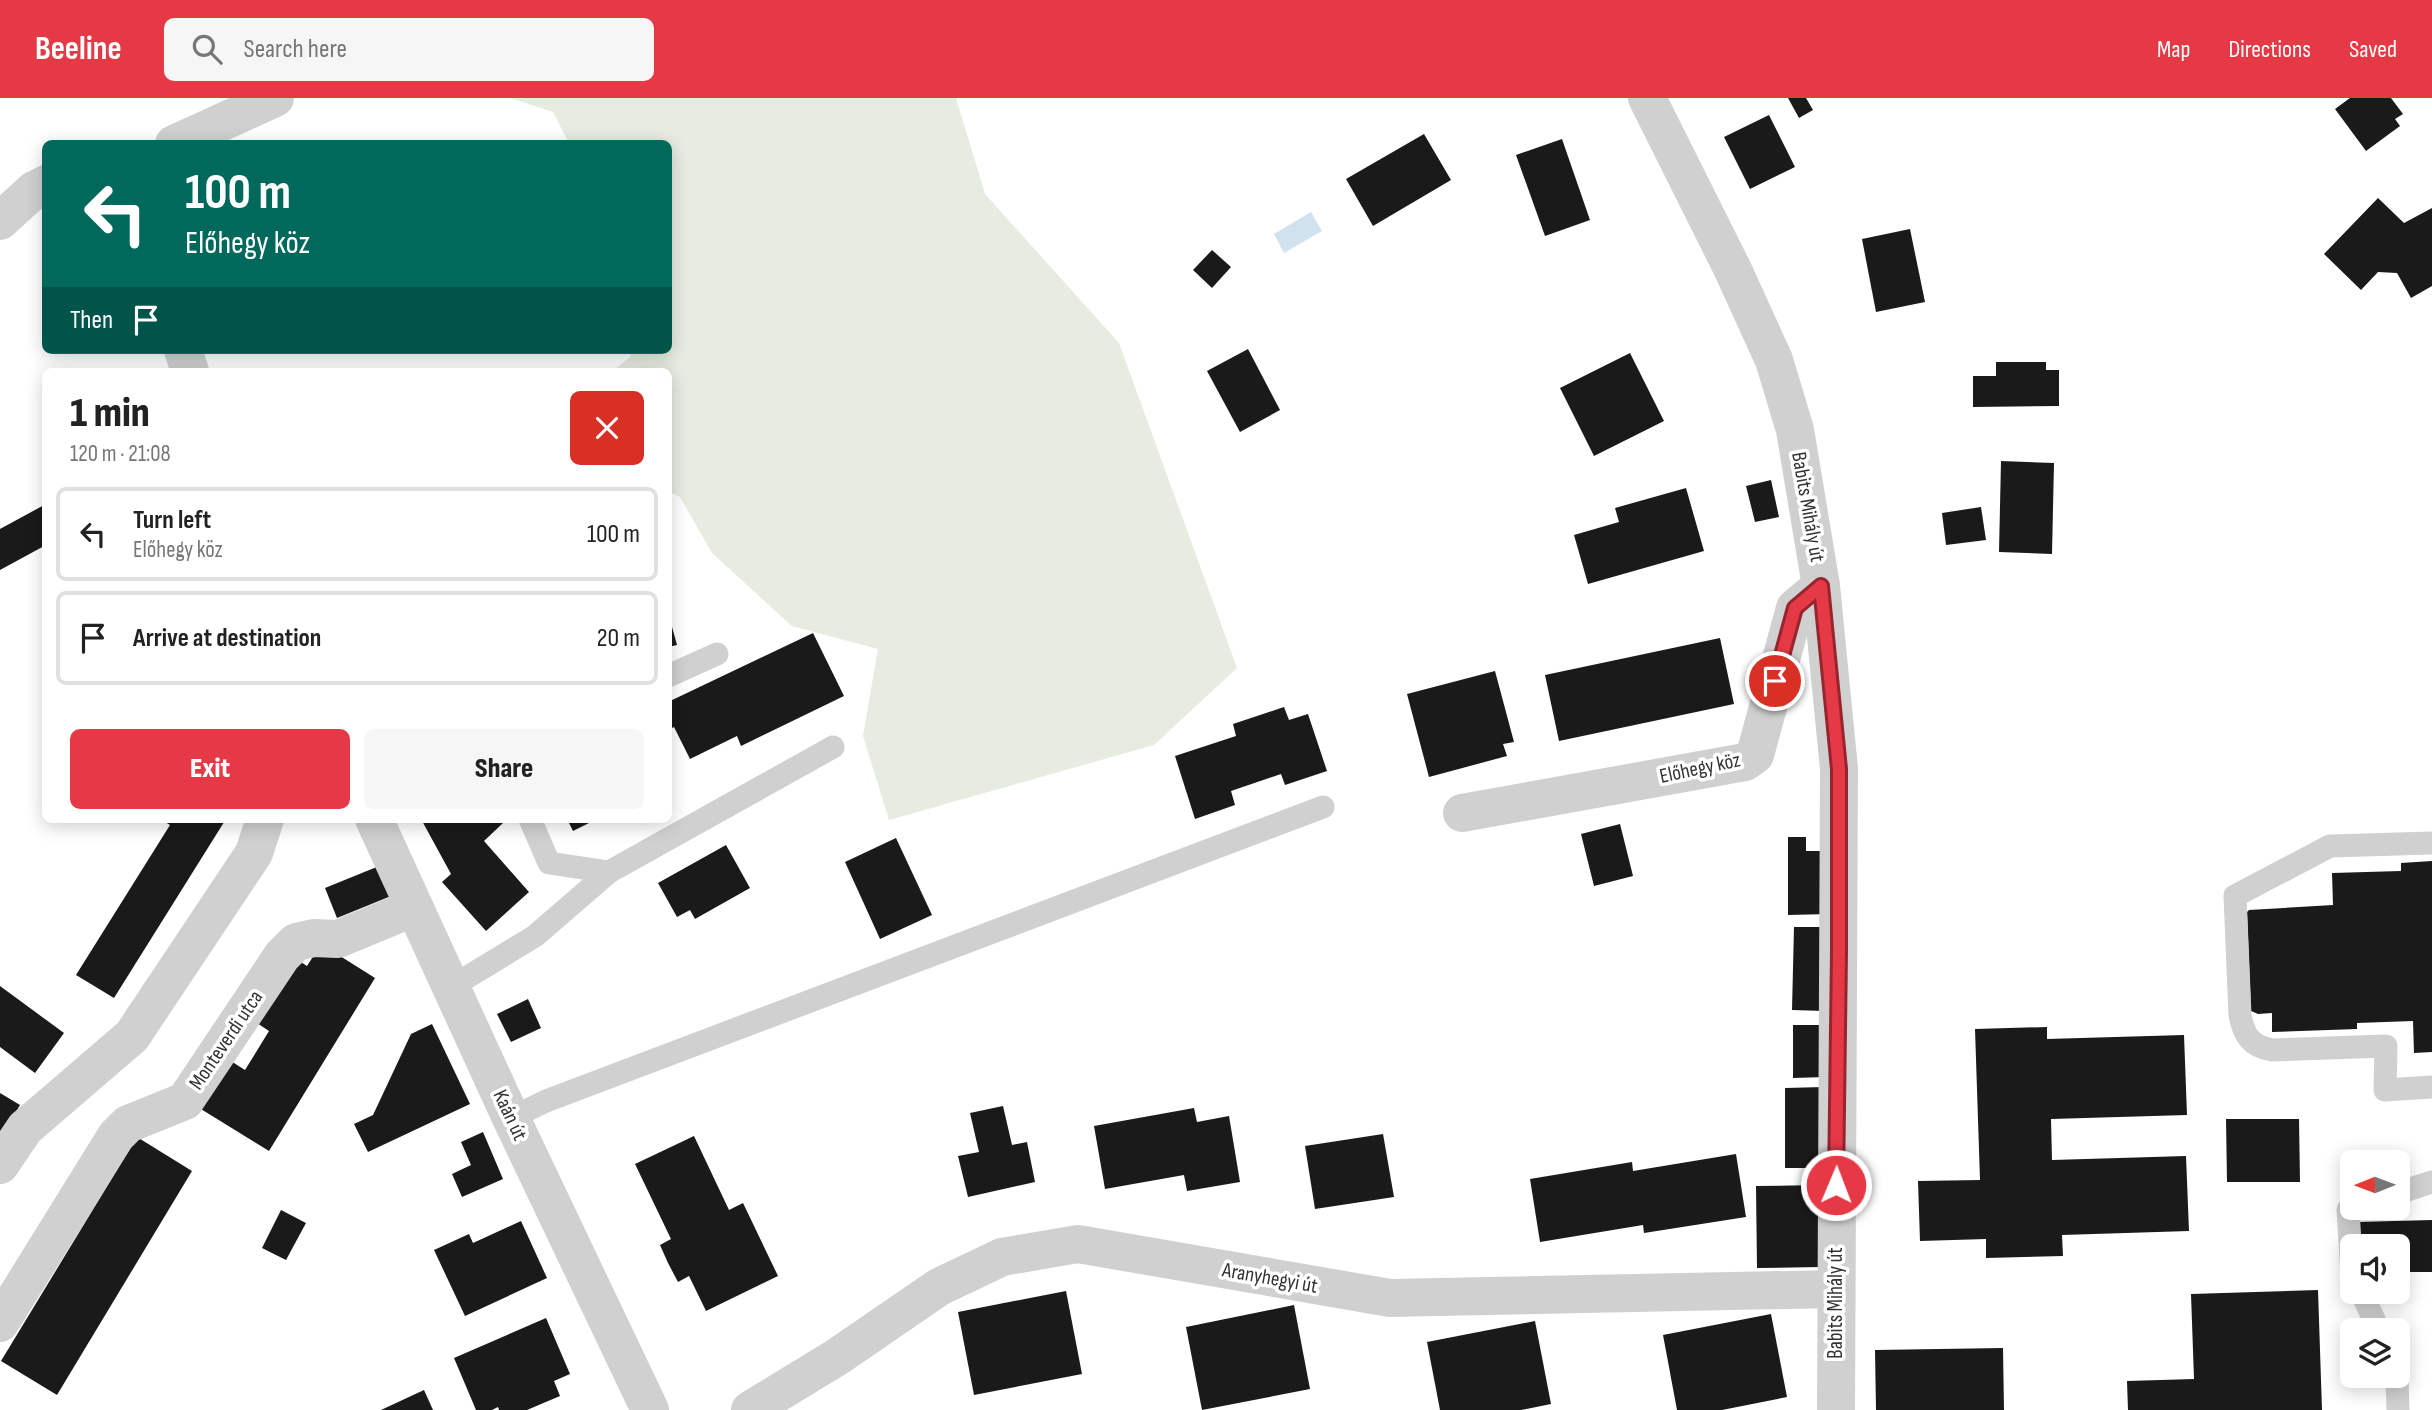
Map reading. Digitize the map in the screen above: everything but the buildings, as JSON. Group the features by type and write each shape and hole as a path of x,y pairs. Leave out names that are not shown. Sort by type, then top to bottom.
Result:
{"street":[{"path":"183,140 275,98"},
{"name":"Babits Mihály út","path":"1647,98 1774,360 1795,430 1821,586 1839,769 1836,1410"},
{"path":"0,221 42,186"},
{"name":"Előhegy köz","path":"1462,813 1745,762 1755,755 1795,608 1821,586"},
{"path":"0,1165 26,1128 132,1035 254,853 264,823"},
{"name":"Kaán út","path":"376,823 511,1118 650,1410"},
{"name":"Monteverdi utca","path":"0,1323 116,1136 128,1124 185,1101 282,956 296,942 314,938 338,939 413,908"},
{"name":"Aranyhegyi út","path":"750,1410 837,1357 939,1287 1002,1258 1077,1244 1390,1298 1835,1289"}],"lane":[{"path":"672,674 717,654"},
{"path":"451,987 535,936 609,872 832,747"},
{"path":"511,1118 546,1101 1323,807"},
{"path":"532,823 549,863 609,872"},
{"path":"2432,843 2330,846 2235,896 2241,1015 2243,1030 2249,1040 2272,1050 2386,1046 2385,1090 2432,1087"},
{"path":"2410,1189 2432,1181"},
{"path":"2397,1388 2398,1410"}],"shaded area":[{"path":"510,98 956,98 985,194 1119,343 1237,668 1154,745 889,820 863,736 878,649 792,626 712,553 680,497 672,493 672,368 617,368 631,354 672,354 672,140 567,140 553,112"}],"water":[{"path":"1311,212 1322,231 1284,253 1274,234"}],"route":[{"path":"1775,681 1795,608 1821,586 1839,769 1836,1185"}]}
